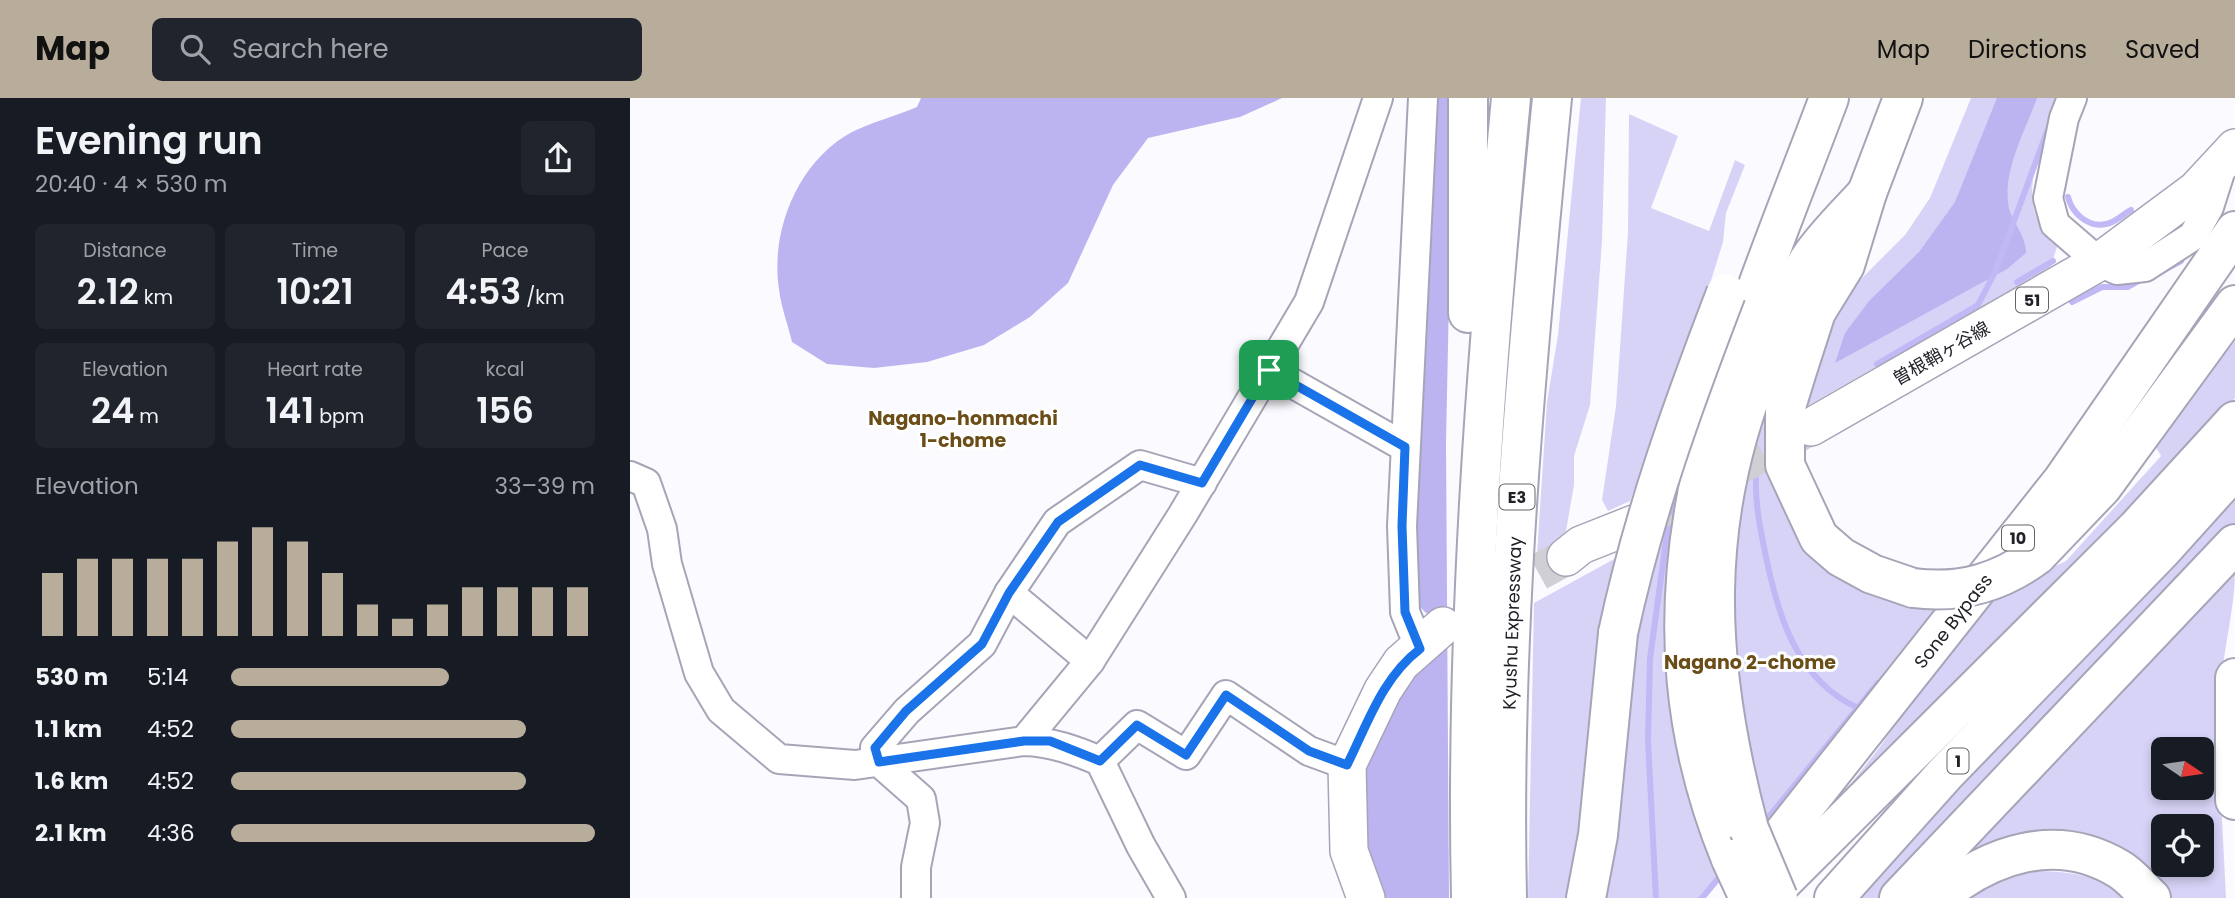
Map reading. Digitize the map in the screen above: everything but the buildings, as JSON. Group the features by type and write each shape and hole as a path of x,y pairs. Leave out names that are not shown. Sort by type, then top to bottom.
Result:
{"highway":[{"path":"1468,98 1466,418 1471,690"},
{"name":"E3","path":"1471,898 1471,690 1480,467 1511,98"},
{"name":"Kyushu Expressway","path":"1507,898 1509,689 1516,513 1552,98"},
{"path":"1586,898 1598,835 1618,633 1635,554 1660,470 1726,293 1828,98"},
{"path":"1778,898 1740,844 1706,781 1687,699 1683,629 1689,525 1704,452 1734,354 1828,98"},
{"path":"1903,98 1867,193 1845,265 1816,312 1785,410 1785,465 1819,538 1842,557 1871,574 1913,588 1937,591 1985,584 2011,574 2037,555 2102,487 2202,354 2235,305"},
{"path":"1749,898 1721,706 1714,629 1717,523 1733,445 1744,409 1789,295 1812,256 1867,193"},
{"name":"Sone Bypass","path":"1731,898 2063,480 2235,230"},
{"path":"2202,354 2235,317"},
{"name":"1","path":"1834,898 1945,774 2076,615 2154,510 2235,421"},
{"name":"1","path":"1766,898 2235,469"},
{"path":"1899,898 2235,544"},
{"path":"2235,678 2235,800"},
{"path":"1937,898 1964,875 2004,856 2045,848 2086,854 2121,870 2151,898"}],"main road":[{"name":"曽根鞘ヶ谷線","path":"1811,427 2099,262 2196,190 2230,154"},
{"path":"1566,557 1581,545 1634,524"},
{"path":"1366,898 1349,852 1347,765 1383,690 1401,663 1431,638"}],"street":[{"path":"1024,741 1090,661 1202,483 1310,302 1378,98"},
{"path":"1423,98 1402,526 1405,612 1431,638"},
{"path":"2072,98 2064,118 2048,198 2055,224 2099,262"},
{"path":"1269,370 1405,447"},
{"path":"916,898 916,867 925,823 920,799 879,762 875,748 906,711 982,644 1009,593 1058,522 1140,465 1202,483"},
{"path":"630,476 646,483 662,529 667,564 699,673 721,710 779,759 855,765 1024,741 1050,741 1100,761 1141,846 1171,898"},
{"path":"1009,593 1090,661"},
{"path":"1100,761 1137,725 1186,755 1226,695 1309,751 1347,765"}],"shaded area":[{"path":"921,98 1282,98 1240,117 1148,138 1113,185 1068,283 1030,317 984,345 927,362 874,368 827,364 792,342 780,296 777,267 784,221 803,179 833,145 860,128 917,107"},
{"path":"1428,98 1453,98 1446,443 1449,898 1366,898 1352,778 1435,613 1426,613 1413,600"},
{"path":"1581,98 1606,98 1602,241 1590,405 1574,456 1574,485 1566,531 1556,544 1537,554 1547,402 1558,335"},
{"path":"1971,98 2062,98 2038,158 2032,190 2038,220 2057,247 2050,268 1798,411 1811,363 1844,296 1905,235 1930,198"},
{"path":"1997,98 2037,98 2013,162 2008,189 2009,209 2023,239 2026,253 2007,269 1835,363 1845,333 1869,301 1919,252 1955,202"},
{"path":"1629,114 1678,136 1651,208 1709,231 1735,160 1745,165 1726,213 1723,242 1704,303 1630,501 1608,511 1602,500 1616,406 1628,232"},
{"path":"2235,341 2235,398 2200,442 1883,752 1843,805 1791,860 1879,748 1987,598 2066,561 2161,456 2153,442"},
{"path":"1717,364 1723,876 1704,898 1602,898 1635,643 1648,575"},
{"path":"1776,367 1773,484 1788,520 1806,545 1945,605 1765,831 1730,678 1740,484"},
{"path":"2235,492 2235,526 1883,898 1852,898"},
{"path":"1616,558 1602,638 1590,776 1568,898 1528,898 1534,603"},
{"path":"2235,570 2222,673 2220,714 2226,898 2172,898 2153,877 2214,877 2214,814 2151,814 2151,875 2147,871 1957,864"},
{"path":"2034,871 2060,872 2095,879 2128,898 1966,898 2013,874"}],"waterway":[{"path":"1877,364 1978,305 1995,272 2048,129"},
{"path":"2068,197 2077,214 2093,224 2109,223 2131,210"},
{"path":"2017,282 2053,261"},
{"path":"2164,270 2181,261"},
{"path":"2072,302 2102,287 2128,287 2144,278"},
{"path":"1756,477 1758,515 1783,621 1804,662 1819,680 1837,696 1858,708"},
{"path":"1656,898 1648,740 1650,659 1671,504"},
{"path":"1763,824 1878,683"},
{"path":"1702,898 1722,874"}],"tunnel":[{"path":"1634,524 1810,427"},
{"path":"1490,599 1566,557"}],"district":[{"name":"Nagano-honmachi 1-chome","path":"963,429"},
{"name":"Nagano 2-chome","path":"1750,662"}],"route":[{"path":"1269,370 1405,447 1402,526 1405,612 1420,649 1401,663 1383,690 1347,765 1309,751 1226,695 1186,755 1137,725 1100,761 1050,741 1024,741 879,762 875,748 906,711 982,644 1009,593 1058,522 1140,465 1202,483 1269,370"}]}
